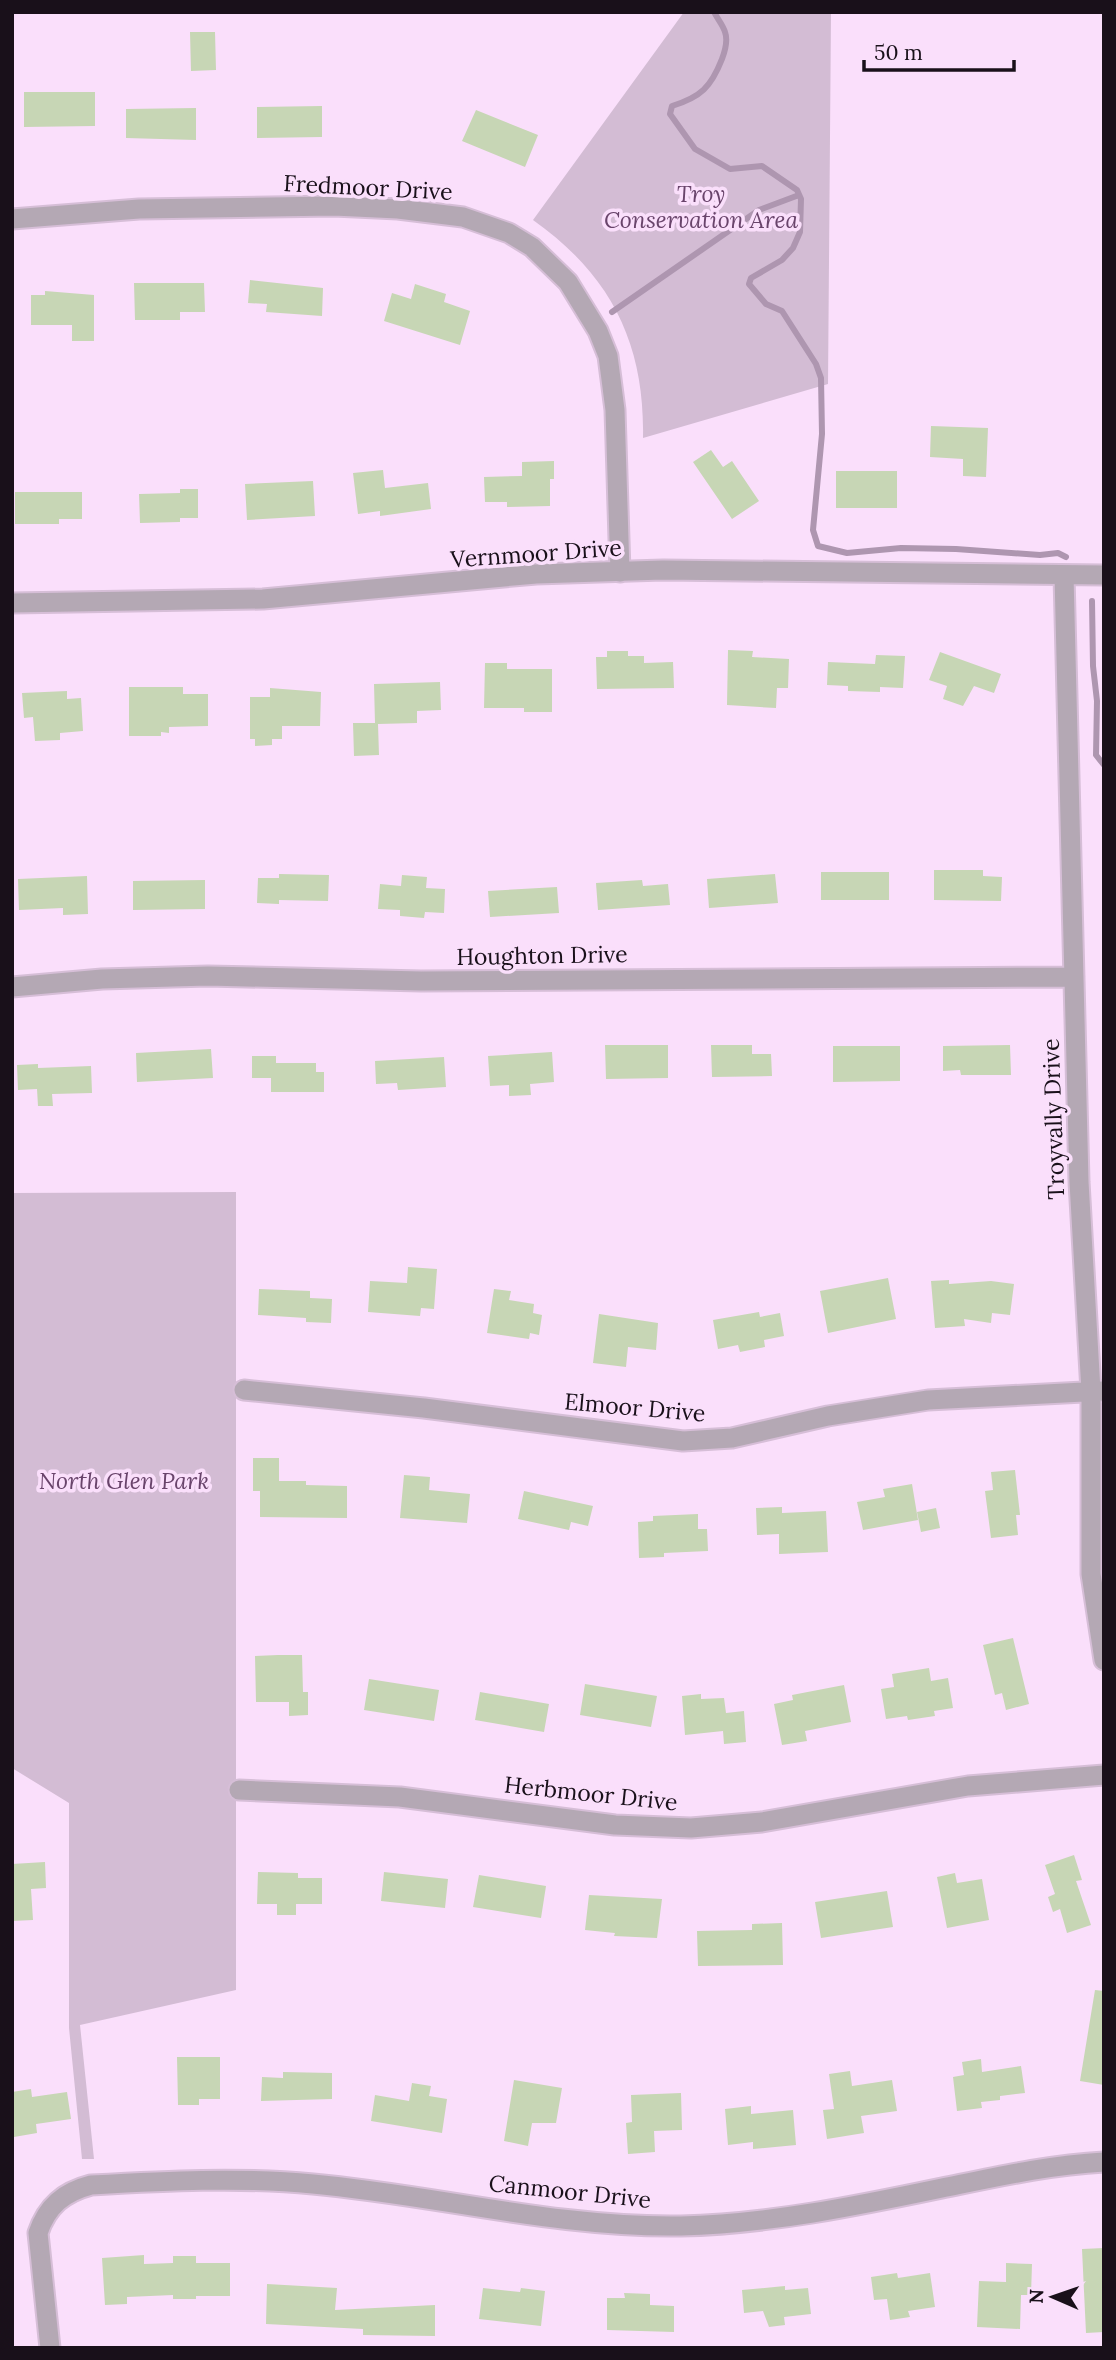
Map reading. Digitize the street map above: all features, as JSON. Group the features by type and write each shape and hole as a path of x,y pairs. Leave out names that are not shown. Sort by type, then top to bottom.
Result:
{"street":[{"name":"Fredmoor Drive","path":"12,219 139,209 334,206 463,217 509,233 533,247 568,282 598,331 608,356 615,410 620,572"},
{"name":"Vernmoor Drive","path":"12,603 263,599 536,575 620,572 1104,575"},
{"name":"Troyvally Drive","path":"1064,575 1079,1182 1097,1391 1091,1574 1104,1660"},
{"name":"Houghton Drive","path":"12,987 102,979 208,976 421,981 1074,977"},
{"name":"Elmoor Drive","path":"244,1390 438,1409 683,1441 732,1438 828,1416 928,1399 1097,1391"},
{"name":"Herbmoor Drive","path":"239,1790 400,1797 615,1825 691,1828 762,1822 968,1786 1104,1775"},
{"name":"Canmoor Drive","path":"50,2348 38,2246 42,2222 57,2200 76,2189 91,2185 243,2180 336,2187 590,2222 708,2224 818,2212 1037,2168 1104,2162"}],"green space":[{"name":"Troy Conservation Area","path":"684,12 831,12 828,384 643,438 638,372 630,342 618,314 603,288 583,264 533,220"},
{"name":"North Glen Park","path":"236,1192 236,1990 80,2025 94,2159 82,2159 69,2028 69,1803 12,1768 12,1193"}],"building":[{"path":"190,32 215,32 216,70 191,71"},
{"path":"24,92 95,92 95,126 24,127"},
{"path":"322,106 322,137 257,138 257,107"},
{"path":"196,108 196,140 126,138 126,109"},
{"path":"476,110 538,135 525,167 462,141"},
{"path":"250,280 323,288 322,316 266,312 267,304 248,303"},
{"path":"134,283 204,283 205,312 180,312 180,320 135,320"},
{"path":"415,284 446,294 444,302 470,311 460,345 384,321 392,293 411,299"},
{"path":"45,291 94,295 94,341 72,341 72,325 31,325 31,295 45,295"},
{"path":"931,426 988,428 986,477 963,476 963,459 930,457"},
{"path":"711,450 723,467 732,461 759,501 732,519 693,462"},
{"path":"554,461 554,479 550,479 550,506 507,507 507,502 485,502 484,477 522,476 522,462"},
{"path":"383,470 385,488 428,483 431,509 380,516 380,511 358,514 353,473"},
{"path":"836,471 897,471 897,508 836,508"},
{"path":"313,481 315,516 247,520 245,484"},
{"path":"180,489 198,489 198,518 180,518 180,522 140,523 139,494 180,493"},
{"path":"15,492 82,492 82,519 59,519 59,524 15,524"},
{"path":"728,650 753,651 752,657 789,659 788,688 777,688 776,708 727,705"},
{"path":"607,651 628,651 628,656 644,656 644,663 673,662 674,688 597,689 596,657 607,657"},
{"path":"940,652 1001,674 994,693 974,686 963,706 943,699 947,686 929,680"},
{"path":"876,655 905,656 903,688 880,687 880,692 848,691 848,686 827,685 828,662 875,664"},
{"path":"485,663 507,663 507,669 552,669 552,712 524,712 524,708 484,708"},
{"path":"440,682 441,710 417,711 417,723 378,724 379,755 354,756 353,723 375,723 374,684"},
{"path":"129,687 183,687 183,694 208,694 208,726 169,727 169,733 161,732 161,736 129,736"},
{"path":"270,688 321,692 320,726 282,726 282,739 272,739 272,745 255,746 255,739 250,739 250,697 270,697"},
{"path":"67,691 67,699 81,698 83,731 60,733 60,740 35,741 33,717 24,718 22,693"},
{"path":"934,870 983,870 983,876 1002,877 1001,901 934,900"},
{"path":"821,872 889,872 889,900 821,900"},
{"path":"279,874 329,875 328,901 279,900 279,904 257,903 258,878 279,878"},
{"path":"775,874 778,903 709,908 707,879"},
{"path":"402,875 427,877 426,888 445,889 444,913 425,912 424,918 400,916 400,910 378,909 380,884 401,886"},
{"path":"87,876 88,914 63,915 63,908 19,910 18,879"},
{"path":"205,880 205,909 133,910 133,881"},
{"path":"642,880 643,886 668,884 670,905 598,910 596,883"},
{"path":"557,887 559,913 490,917 488,891"},
{"path":"605,1045 668,1045 668,1078 606,1079"},
{"path":"711,1045 752,1045 752,1054 771,1054 772,1076 712,1077"},
{"path":"1010,1045 1011,1075 961,1075 960,1070 943,1071 943,1046"},
{"path":"833,1046 900,1046 900,1081 833,1082"},
{"path":"211,1049 213,1078 137,1082 136,1053"},
{"path":"552,1052 554,1082 530,1084 531,1095 509,1096 509,1085 490,1086 488,1056"},
{"path":"252,1056 276,1056 276,1063 316,1063 316,1072 324,1072 324,1092 271,1092 271,1078 252,1078"},
{"path":"444,1057 446,1087 398,1090 397,1083 376,1084 375,1061"},
{"path":"38,1064 38,1068 91,1066 92,1093 52,1094 53,1106 38,1106 37,1089 18,1090 17,1065"},
{"path":"408,1267 437,1269 434,1309 421,1308 420,1316 368,1312 370,1281 407,1283"},
{"path":"888,1278 896,1319 828,1333 820,1291"},
{"path":"949,1280 949,1284 991,1281 1014,1284 1010,1315 992,1313 991,1323 964,1319 965,1326 935,1328 931,1281"},
{"path":"259,1289 310,1291 310,1298 332,1299 331,1323 306,1322 306,1318 258,1315"},
{"path":"494,1289 511,1291 509,1300 534,1304 533,1313 542,1315 539,1335 530,1333 529,1339 487,1333"},
{"path":"759,1312 760,1317 780,1313 784,1336 764,1340 765,1347 740,1352 738,1345 718,1349 713,1320"},
{"path":"599,1314 658,1323 656,1350 628,1347 626,1367 593,1363"},
{"path":"253,1458 279,1458 279,1481 347,1486 347,1518 260,1517 260,1491 253,1491"},
{"path":"1015,1470 1020,1515 1016,1515 1018,1535 991,1538 985,1491 993,1490 991,1472"},
{"path":"404,1475 430,1477 429,1490 470,1494 467,1523 400,1518"},
{"path":"912,1484 918,1520 863,1530 857,1502 885,1497 883,1489"},
{"path":"524,1491 593,1506 588,1526 571,1522 569,1530 518,1519"},
{"path":"782,1507 782,1513 826,1511 828,1552 779,1554 779,1534 757,1535 756,1508"},
{"path":"936,1508 940,1528 921,1532 917,1512"},
{"path":"698,1514 698,1529 707,1529 708,1551 664,1553 664,1557 639,1558 638,1522 653,1521 653,1516"},
{"path":"1013,1638 1029,1704 1006,1710 1002,1693 995,1695 983,1645"},
{"path":"302,1655 303,1692 308,1692 308,1715 289,1716 289,1702 256,1702 255,1656"},
{"path":"929,1668 931,1681 948,1678 953,1708 934,1711 935,1716 908,1720 907,1716 886,1719 881,1689 894,1687 892,1674"},
{"path":"369,1679 439,1690 434,1721 364,1710"},
{"path":"585,1684 657,1696 651,1727 580,1715"},
{"path":"844,1685 851,1722 805,1731 807,1741 782,1745 774,1704 793,1700 792,1695"},
{"path":"480,1692 549,1704 544,1732 475,1720"},
{"path":"701,1694 701,1699 724,1698 726,1713 744,1711 746,1742 724,1744 723,1731 685,1735 682,1696"},
{"path":"1074,1855 1082,1880 1076,1881 1091,1925 1067,1933 1060,1909 1053,1912 1048,1897 1055,1894 1045,1865"},
{"path":"45,1862 46,1888 31,1889 33,1920 12,1921 12,1864"},
{"path":"258,1872 298,1873 298,1878 322,1878 322,1904 296,1904 296,1915 277,1915 277,1904 257,1904"},
{"path":"384,1872 448,1879 445,1908 381,1901"},
{"path":"955,1873 957,1883 982,1879 989,1920 947,1928 937,1877"},
{"path":"479,1875 546,1886 541,1918 473,1907"},
{"path":"887,1891 893,1927 821,1938 815,1902"},
{"path":"589,1895 662,1899 657,1938 614,1936 615,1933 585,1930"},
{"path":"782,1923 783,1965 698,1966 697,1931 752,1930 752,1924"},
{"path":"1095,1990 1104,1991 1104,2085 1080,2081"},
{"path":"177,2057 220,2057 220,2099 199,2099 199,2105 178,2105"},
{"path":"981,2059 982,2072 1021,2066 1025,2093 981,2102 982,2108 957,2111 953,2077 964,2075 962,2062"},
{"path":"850,2071 852,2086 892,2080 897,2111 861,2116 864,2133 827,2139 823,2110 834,2109 829,2074"},
{"path":"283,2072 332,2073 332,2099 261,2101 262,2077 283,2078"},
{"path":"514,2080 562,2088 556,2123 532,2123 528,2146 504,2141"},
{"path":"412,2083 431,2086 429,2096 447,2099 442,2133 371,2121 375,2095 409,2101"},
{"path":"31,2089 32,2097 67,2092 71,2119 36,2124 37,2133 14,2137 12,2092"},
{"path":"681,2093 682,2130 654,2131 655,2152 628,2154 626,2123 632,2122 631,2095"},
{"path":"751,2106 751,2114 793,2110 796,2145 753,2149 753,2142 728,2145 725,2109"},
{"path":"1104,2248 1104,2332 1086,2333 1082,2249"},
{"path":"144,2255 144,2264 173,2263 173,2256 196,2256 196,2263 230,2263 230,2296 196,2296 196,2299 173,2299 173,2295 127,2297 127,2304 105,2305 102,2258"},
{"path":"1006,2263 1032,2264 1031,2295 1021,2295 1020,2329 977,2327 979,2281 1006,2282"},
{"path":"897,2273 898,2278 930,2273 935,2307 908,2311 910,2317 890,2320 887,2299 874,2300 871,2277"},
{"path":"267,2284 337,2288 335,2310 435,2305 435,2336 363,2335 363,2329 266,2324"},
{"path":"785,2286 785,2290 808,2288 811,2314 784,2317 785,2325 769,2327 763,2311 744,2313 742,2290"},
{"path":"483,2288 520,2292 521,2288 545,2291 541,2326 479,2319"},
{"path":"624,2293 650,2294 650,2305 674,2306 674,2332 607,2330 607,2298 625,2298"}],"waterway":[{"path":"714,12 726,38 718,69 704,90 672,106 670,114 695,149 730,169 762,166 797,190 801,199 800,232 793,248 782,260 751,278 749,284 766,304 782,311 816,364 821,378 822,434 813,530 818,546 847,553 901,548 956,549 1040,555 1058,553 1066,557"},
{"path":"612,312 759,210 799,195"},
{"path":"1092,601 1093,666 1097,701 1096,755 1104,765"}]}
